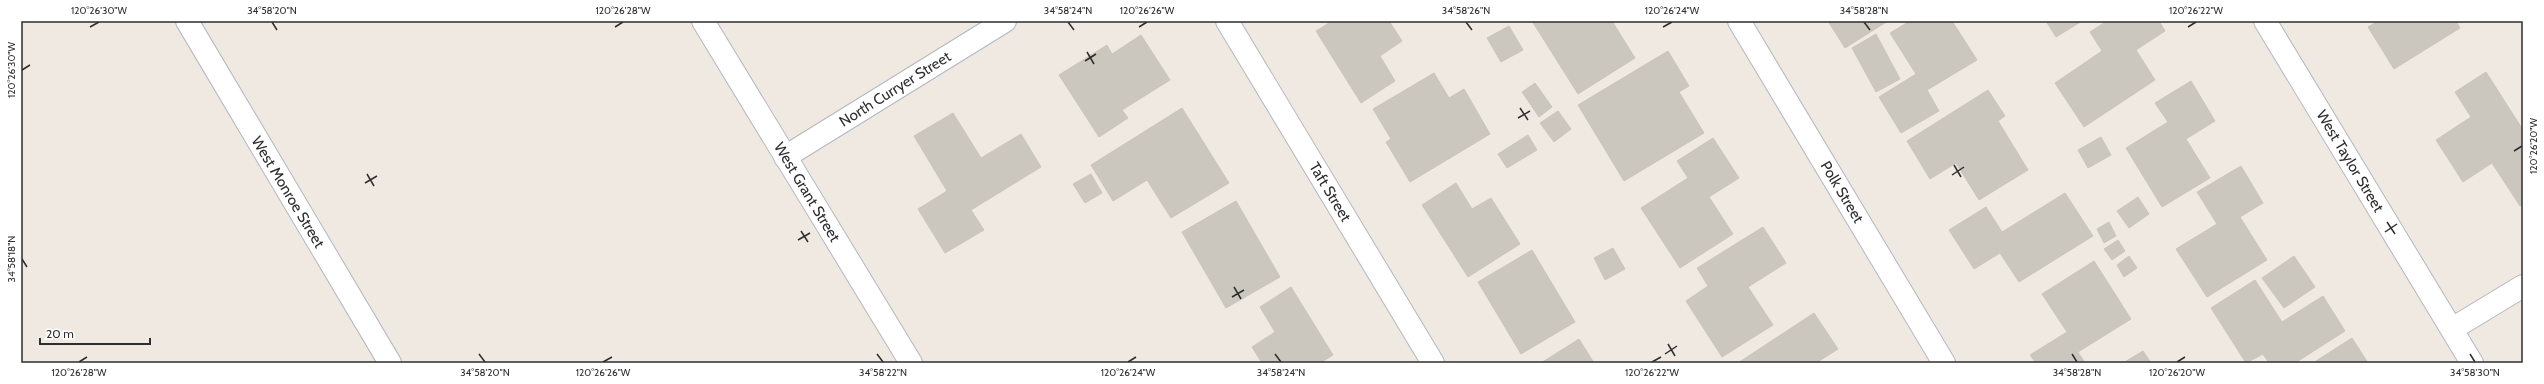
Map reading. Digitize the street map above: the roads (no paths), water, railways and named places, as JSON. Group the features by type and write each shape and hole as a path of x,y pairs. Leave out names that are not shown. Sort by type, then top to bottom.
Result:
{"street":[{"name":"West Grant Street","path":"703,21 911,363"},
{"name":"North Curryer Street","path":"785,157 1004,21"},
{"name":"Taft Street","path":"1227,21 1433,363"},
{"name":"Polk Street","path":"1739,21 1944,363"},
{"name":"West Taylor Street","path":"2265,21 2472,363"},
{"name":"West Monroe Street","path":"190,22 390,363"},
{"path":"2452,329 2523,286"}]}
